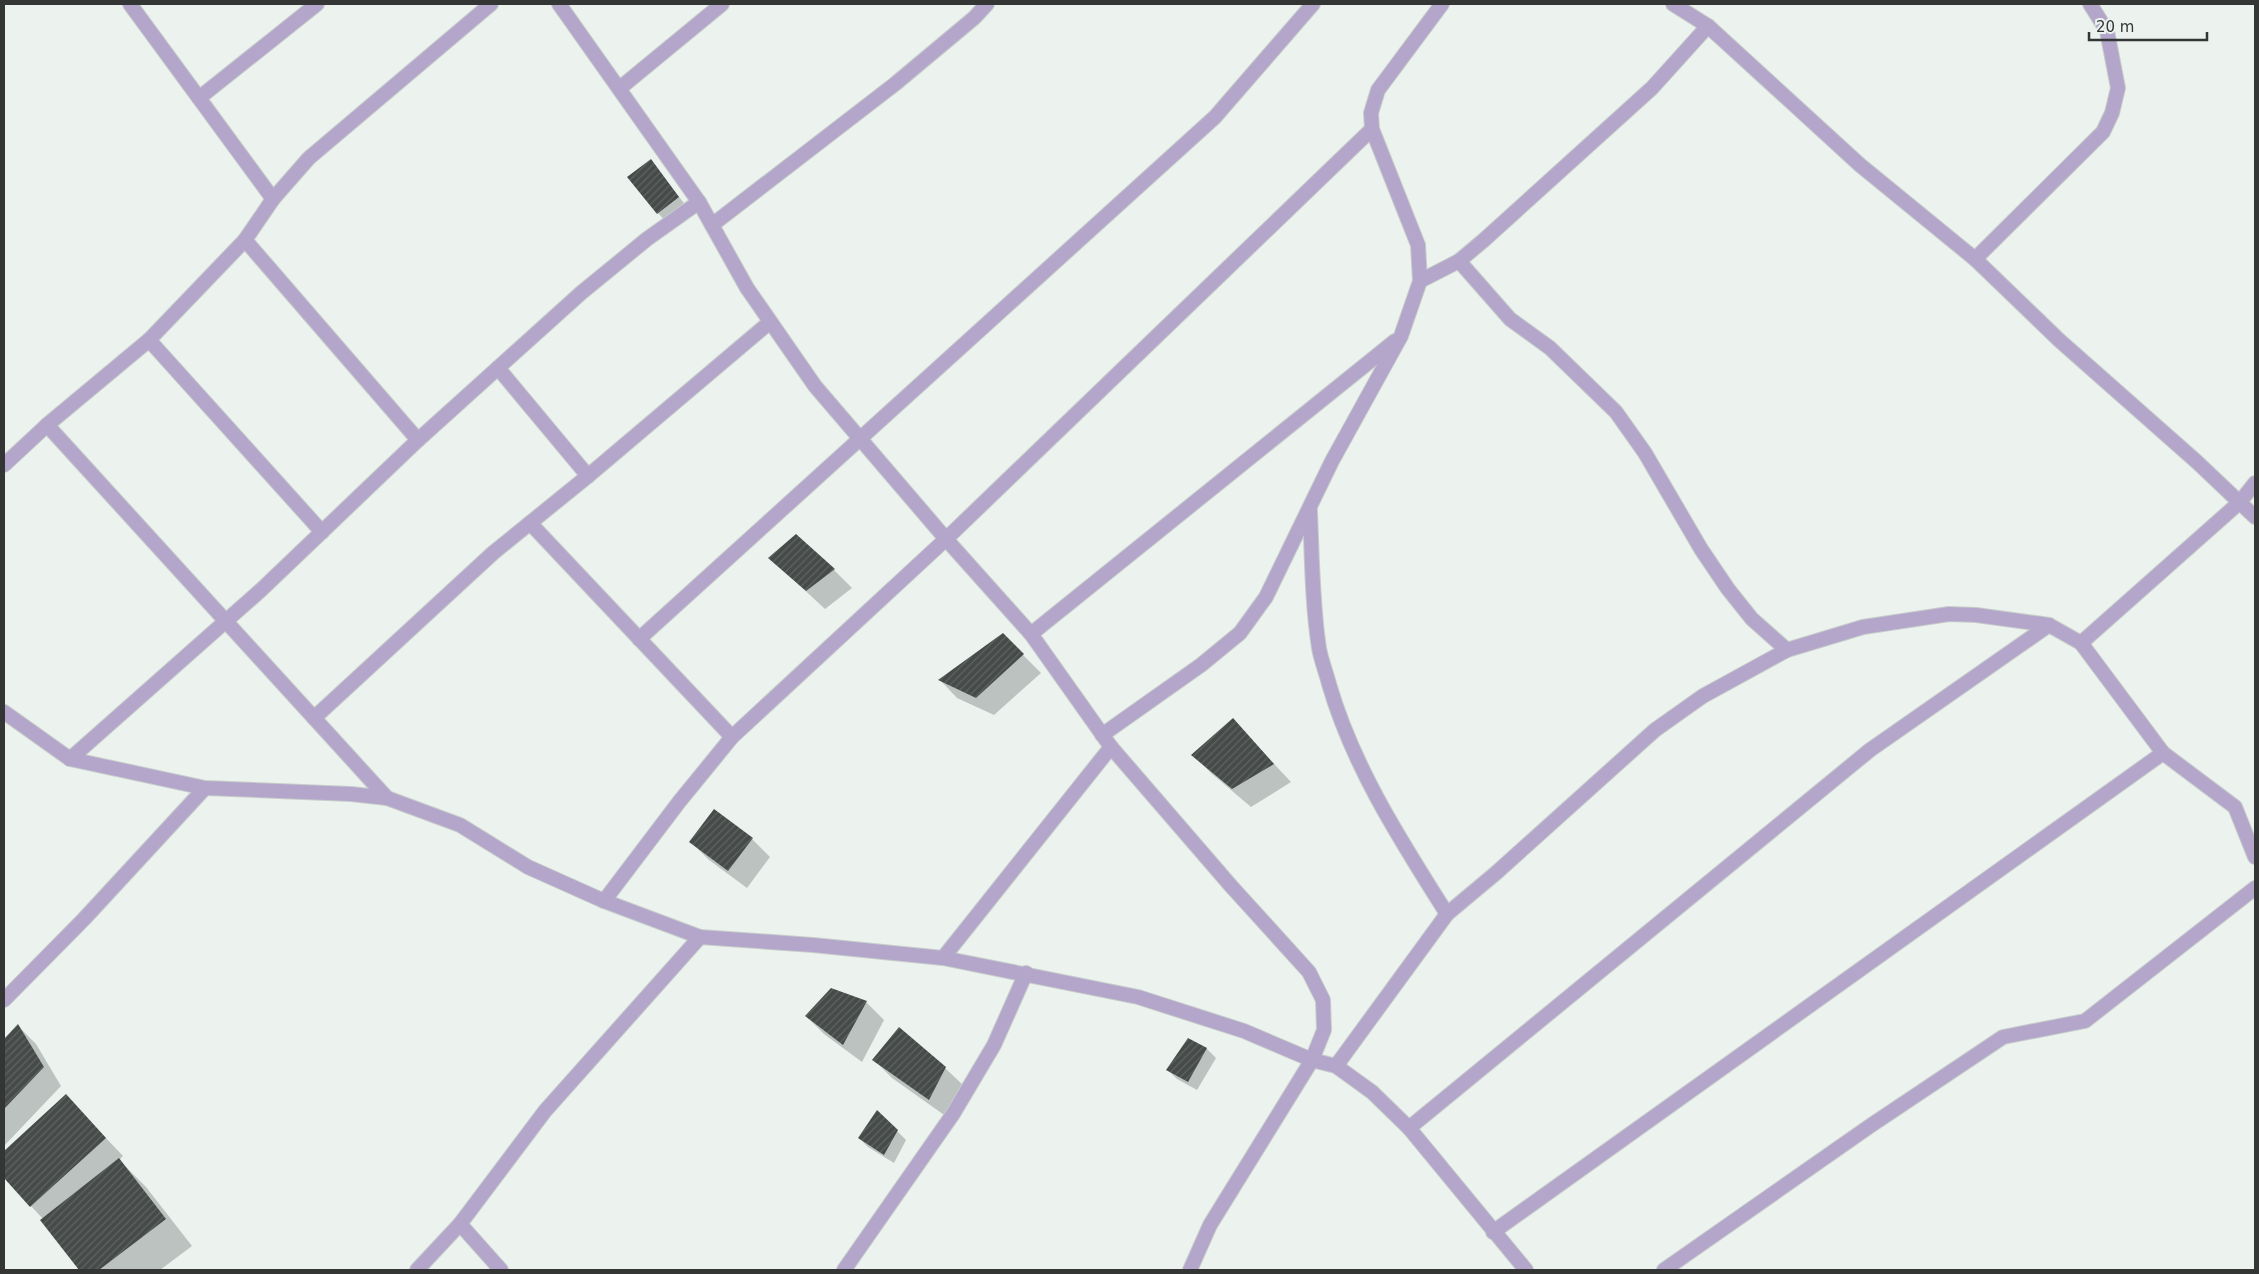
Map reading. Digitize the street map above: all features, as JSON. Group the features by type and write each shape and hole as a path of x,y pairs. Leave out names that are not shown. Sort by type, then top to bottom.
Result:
{"street":[{"path":"130,4 273,199"},
{"path":"199,98 317,4"},
{"path":"5,460 149,340 245,240 273,199 309,158 491,4"},
{"path":"559,4 699,202 747,288 816,386 1031,634 1111,747 1231,886 1309,972 1323,1000 1324,1030 1312,1060 1210,1226 1190,1270"},
{"path":"620,88 722,4"},
{"path":"712,225 895,84 974,18 987,4"},
{"path":"640,639 1215,117 1313,4"},
{"path":"1102,734 1201,664 1240,633 1266,597 1332,461 1401,336 1420,281 1418,245 1372,129 1371,113 1378,90 1442,4"},
{"path":"1673,4 1708,26 1860,165 1975,259 2066,346 2255,517"},
{"path":"1975,259 2103,132 2112,113 2118,88 2107,32 2090,4"},
{"path":"1420,281 1459,261 1484,240 1652,88 1708,26"},
{"path":"604,901 679,802 732,737 946,538 1372,129"},
{"path":"70,760 226,622 418,440 581,293 647,239 699,202"},
{"path":"245,240 418,440"},
{"path":"1459,261 1510,319 1550,348 1616,412 1645,453 1692,534 1728,589 1752,619 1787,650"},
{"path":"314,718 493,553 588,476 770,322"},
{"path":"1031,634 1401,336"},
{"path":"149,340 322,532"},
{"path":"498,368 588,476"},
{"path":"47,425 387,798"},
{"path":"2081,643 2240,502 2255,483"},
{"path":"1310,508 1319,649 1333,696 1350,744 1366,777 1406,848 1447,914"},
{"path":"530,523 732,737"},
{"path":"1336,1066 1447,914 1496,873 1660,726 1703,696 1787,650 1864,627 1949,614 1976,615 2049,625 2081,643 2162,753 2235,807 2255,857"},
{"path":"1409,1128 1870,750 2049,625"},
{"path":"4,712 70,760 205,788 351,794 387,798 460,825 528,866 604,901 700,937 813,945 943,958 1138,997 1244,1030 1312,1060 1336,1066 1372,1092 1409,1128 1526,1270"},
{"path":"943,958 1111,747"},
{"path":"1493,1232 2162,753"},
{"path":"4,1000 84,919 205,788"},
{"path":"1664,1270 2003,1036 2085,1021 2255,888"},
{"path":"417,1270 460,1224 545,1111 700,937"},
{"path":"844,1270 958,1107 994,1045 1026,974"},
{"path":"460,1224 500,1270"}],"building":[{"path":"651,159 679,197 657,214 627,177"},
{"path":"796,534 835,569 806,591 768,558"},
{"path":"1003,633 1024,654 976,698 938,680"},
{"path":"1233,718 1274,764 1232,789 1191,755"},
{"path":"714,809 753,838 728,871 689,842"},
{"path":"831,988 867,1001 843,1045 805,1016"},
{"path":"18,1024 44,1067 4,1109 4,1039"},
{"path":"899,1027 946,1067 929,1100 872,1060"},
{"path":"1188,1038 1207,1048 1188,1082 1166,1070"},
{"path":"66,1094 106,1138 30,1207 4,1178 4,1151"},
{"path":"877,1110 898,1130 884,1155 858,1138"},
{"path":"119,1158 166,1219 99,1270 79,1270 40,1220"}]}
